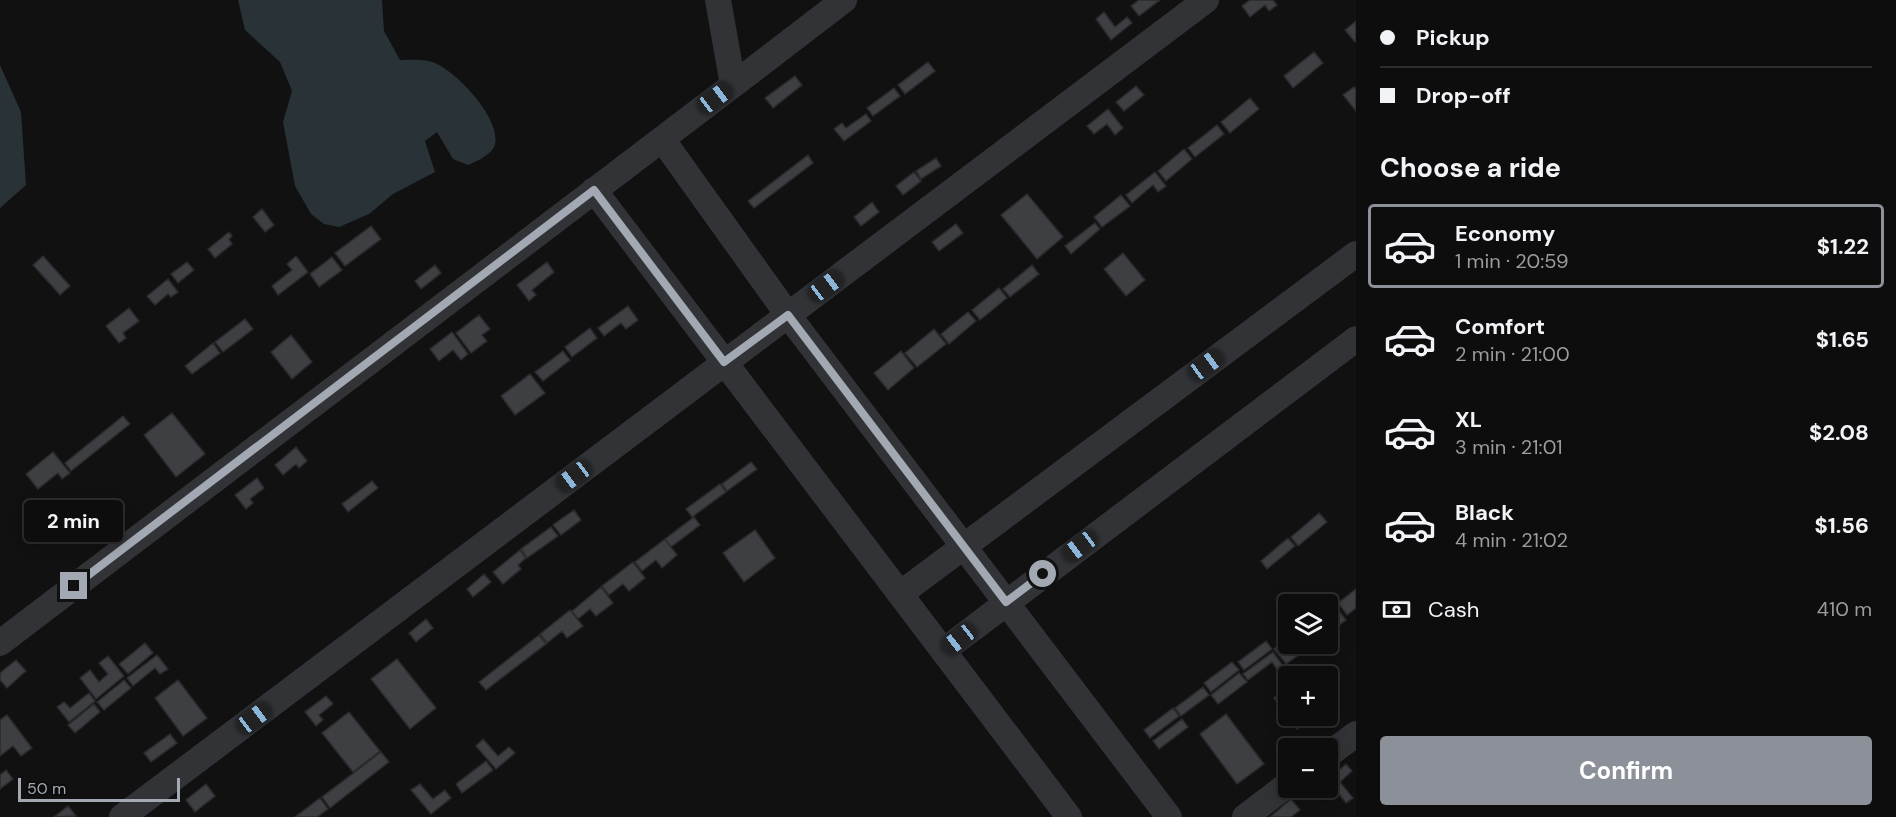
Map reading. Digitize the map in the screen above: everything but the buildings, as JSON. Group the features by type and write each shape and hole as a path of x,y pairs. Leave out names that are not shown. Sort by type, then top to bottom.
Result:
{"street":[{"path":"718,0 733,85"},
{"path":"0,643 844,0"},
{"path":"122,817 1206,0"},
{"path":"662,139 788,315 1169,817"},
{"path":"594,190 1069,817"},
{"path":"900,594 1356,254"},
{"path":"943,651 1356,339"},
{"path":"1338,748 1356,734"},
{"path":"1245,817 1278,792"}],"shaded area":[{"path":"238,0 382,0 384,31 400,60 432,62 465,85 492,124 495,136 494,147 486,156 468,165 453,159 437,132 425,141 435,172 393,194 369,214 339,227 324,224 311,214 295,186 283,122 292,91 280,62 245,30"},
{"path":"0,65 21,112 26,185 0,208"}],"route":[{"path":"74,586 594,190 724,362 788,315 1006,602 1043,574"}]}
